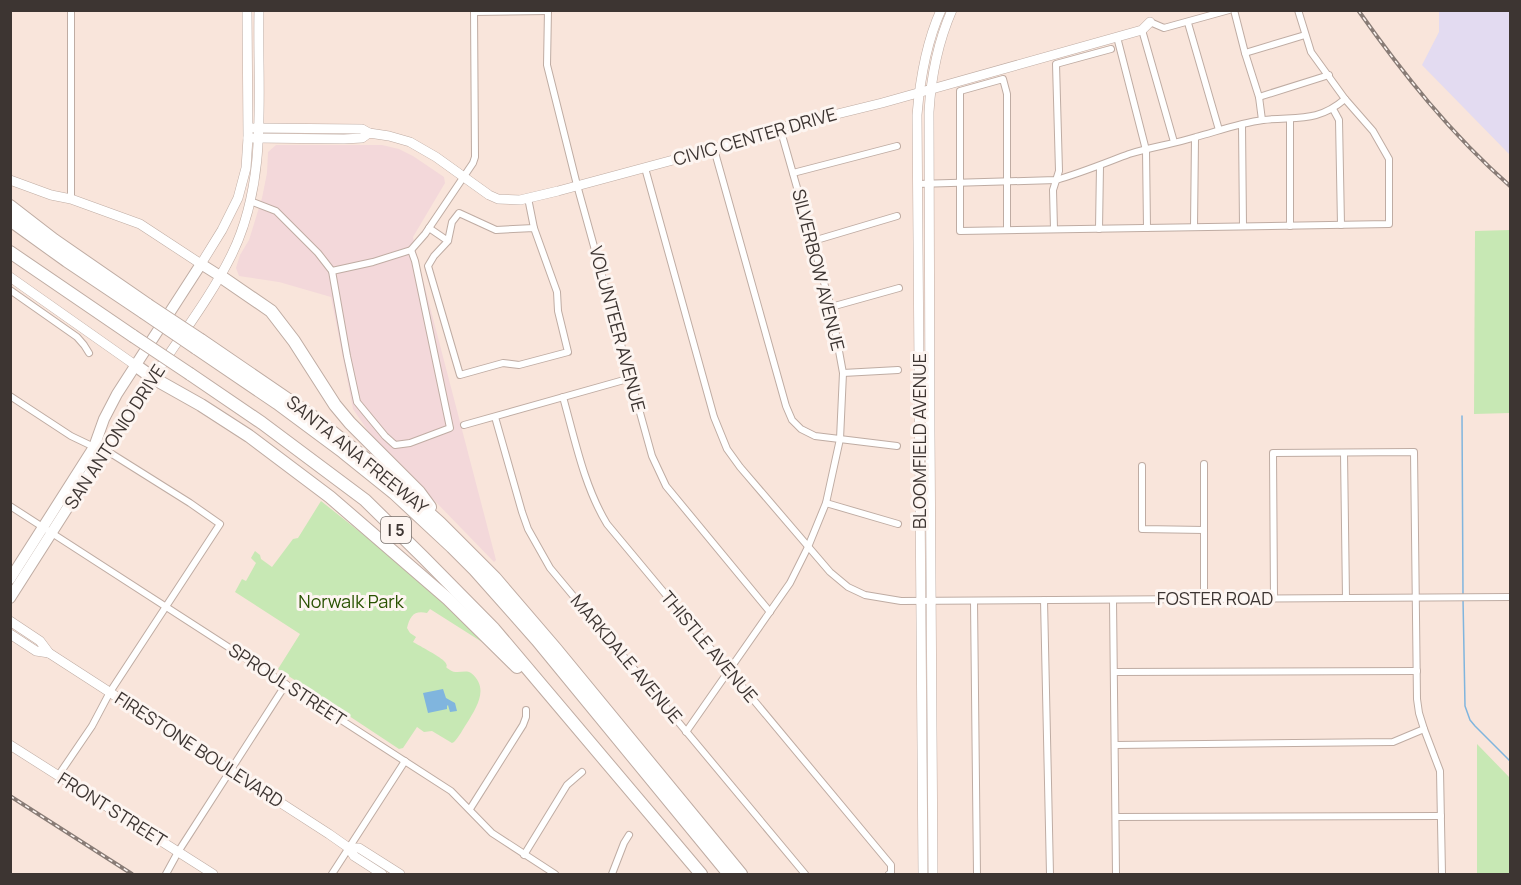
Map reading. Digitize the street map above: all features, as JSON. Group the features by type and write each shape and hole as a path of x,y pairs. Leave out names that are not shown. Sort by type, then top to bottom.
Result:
{"highway":[{"name":"SANTA ANA FREEWAY","path":"10,206 145,309 315,418 392,480 440,523 495,578 741,874"},
{"path":"10,220 60,256 145,309"},
{"name":"SANTA ANA FREEWAY","path":"10,252 262,423 365,500 457,590 494,630 701,874"},
{"path":"220,276 271,311 350,423 419,492 440,523"},
{"path":"198,344 343,452 401,500 452,547 537,640 729,874"},
{"path":"135,365 249,436 352,515 448,598 572,720"}],"main road":[{"path":"201,264 238,198 246,168 248,138 246,10"},
{"name":"SAN ANTONIO DRIVE","path":"10,579 105,449 233,253 250,201 257,164 259,10"},
{"name":"BLOOMFIELD AVENUE","path":"925,448 918,238 917,115 927,51 941,10"},
{"name":"BLOOMFIELD AVENUE","path":"923,874 920,601 925,530 930,89 942,39 952,10"},
{"name":"CIVIC CENTER DRIVE","path":"248,138 259,134 344,139 362,138 369,134 389,136 410,142 498,199 528,198 645,168 780,128 919,93 1142,30 1150,22"},
{"name":"CIVIC CENTER DRIVE","path":"248,127 259,134"},
{"path":"10,180 140,224 220,276"},
{"path":"918,238 930,238"},
{"name":"SAN ANTONIO DRIVE","path":"10,598 94,447 104,419 117,394 201,264"},
{"path":"10,277 135,365"},
{"name":"BLOOMFIELD AVENUE","path":"925,530 932,601 933,874"},
{"name":"FIRESTONE BOULEVARD","path":"10,621 40,641 49,653 349,848 354,856 382,874"},
{"name":"FIRESTONE BOULEVARD","path":"10,634 36,651 49,653"},
{"path":"921,670 931,670"},
{"name":"FRONT STREET","path":"10,745 213,874"},
{"name":"FIRESTONE BOULEVARD","path":"349,848 359,848 400,874"}],"street":[{"path":"70,10 71,199"},
{"path":"1150,22 1164,28 1229,10"},
{"path":"1234,10 1259,97 1262,120"},
{"path":"1007,230 1007,94 1003,79 960,91 960,231 1389,224 1389,159 1373,131 1345,99 1311,52 1298,10"},
{"path":"332,271 373,262 411,249 429,228 475,158 474,11 548,11"},
{"name":"VOLUNTEER AVENUE","path":"548,11 547,65 652,456 666,486 771,612"},
{"path":"1188,23 1218,130"},
{"path":"1142,30 1174,142"},
{"path":"1245,53 1305,35"},
{"path":"1117,37 1146,150 1147,228"},
{"path":"1054,229 1053,190 1059,171 1056,64 1111,49"},
{"path":"1259,97 1329,75"},
{"path":"917,184 1056,180 1131,154 1218,130 1262,120 1314,117 1334,109 1345,99"},
{"path":"1334,109 1339,120 1341,225"},
{"path":"1290,119 1290,226"},
{"path":"1242,125 1243,226"},
{"name":"SILVERBOW AVENUE","path":"686,732 790,584 826,503 840,439 843,373 831,307 780,128"},
{"path":"1194,227 1195,138"},
{"path":"793,173 897,146"},
{"path":"714,149 786,406 792,420 801,429 815,436 897,446"},
{"path":"1099,229 1100,166"},
{"name":"FOSTER ROAD","path":"645,168 714,417 727,449 808,547 830,572 848,587 865,595 901,602 1510,597"},
{"path":"528,198 534,228 557,292 558,311 568,352 519,365 503,363 460,375 428,266 448,241 452,222 459,213 496,230 534,228"},
{"path":"250,201 276,211 318,253 332,271 357,402 395,446 450,428 411,249"},
{"path":"813,241 897,216"},
{"path":"429,228 448,241"},
{"path":"831,307 899,288"},
{"path":"10,290 77,337 89,353"},
{"path":"843,373 898,370"},
{"path":"464,425 631,378"},
{"path":"10,396 71,436 94,447 105,449 220,524 58,776"},
{"name":"THISTLE AVENUE","path":"563,398 588,483 607,524 891,865 890,874"},
{"name":"MARKDALE AVENUE","path":"495,417 528,529 550,568 805,874"},
{"path":"1274,598 1273,453 1414,452 1417,699 1424,729 1440,771 1442,874"},
{"path":"1344,453 1346,598"},
{"path":"1204,464 1204,599"},
{"path":"1142,466 1142,529 1204,530"},
{"path":"826,503 898,524"},
{"name":"SPROUL STREET","path":"10,506 451,791 492,833 555,874"},
{"path":"1044,600 1050,874"},
{"path":"1113,600 1116,874"},
{"path":"974,601 977,874"},
{"path":"1114,672 1416,671"},
{"path":"166,874 286,684"},
{"path":"470,809 524,725 526,710"},
{"path":"1115,745 1393,742 1424,729"},
{"path":"332,874 405,761"},
{"path":"524,855 567,785 582,772"},
{"path":"1116,817 1441,816"},
{"path":"612,874 629,835"}],"shaded area":[{"path":"1439,11 1510,11 1510,155 1422,65 1439,32"},
{"path":"276,145 382,145 399,149 413,156 444,177 445,183 413,237 496,560 494,562 370,434 353,409 331,297 279,282 239,276 236,268 240,255 249,240 262,198 268,152"}],"green space":[{"path":"1510,230 1510,413 1474,414 1475,231"},
{"name":"Norwalk Park","path":"321,501 399,563 447,606 482,642 430,609 427,613 419,612 413,615 407,628 416,637 413,642 443,660 450,670 471,673 480,685 480,698 477,705 454,742 432,731 424,732 417,727 403,748 399,749 278,669 300,634 235,592 242,579 246,581 256,563 251,558 255,551 272,567 293,539 298,538"},
{"path":"1477,744 1510,778 1510,874 1477,874"}],"water":[{"path":"443,689 446,698 455,703 457,711 450,712 448,705 447,709 428,713 423,693"}],"waterway":[{"path":"1462,416 1463,595"},
{"path":"1463,599 1465,706 1470,720 1510,761"}],"railway":[{"path":"1358,10 1429,102 1468,146 1510,186"},
{"path":"10,796 132,874"}]}
